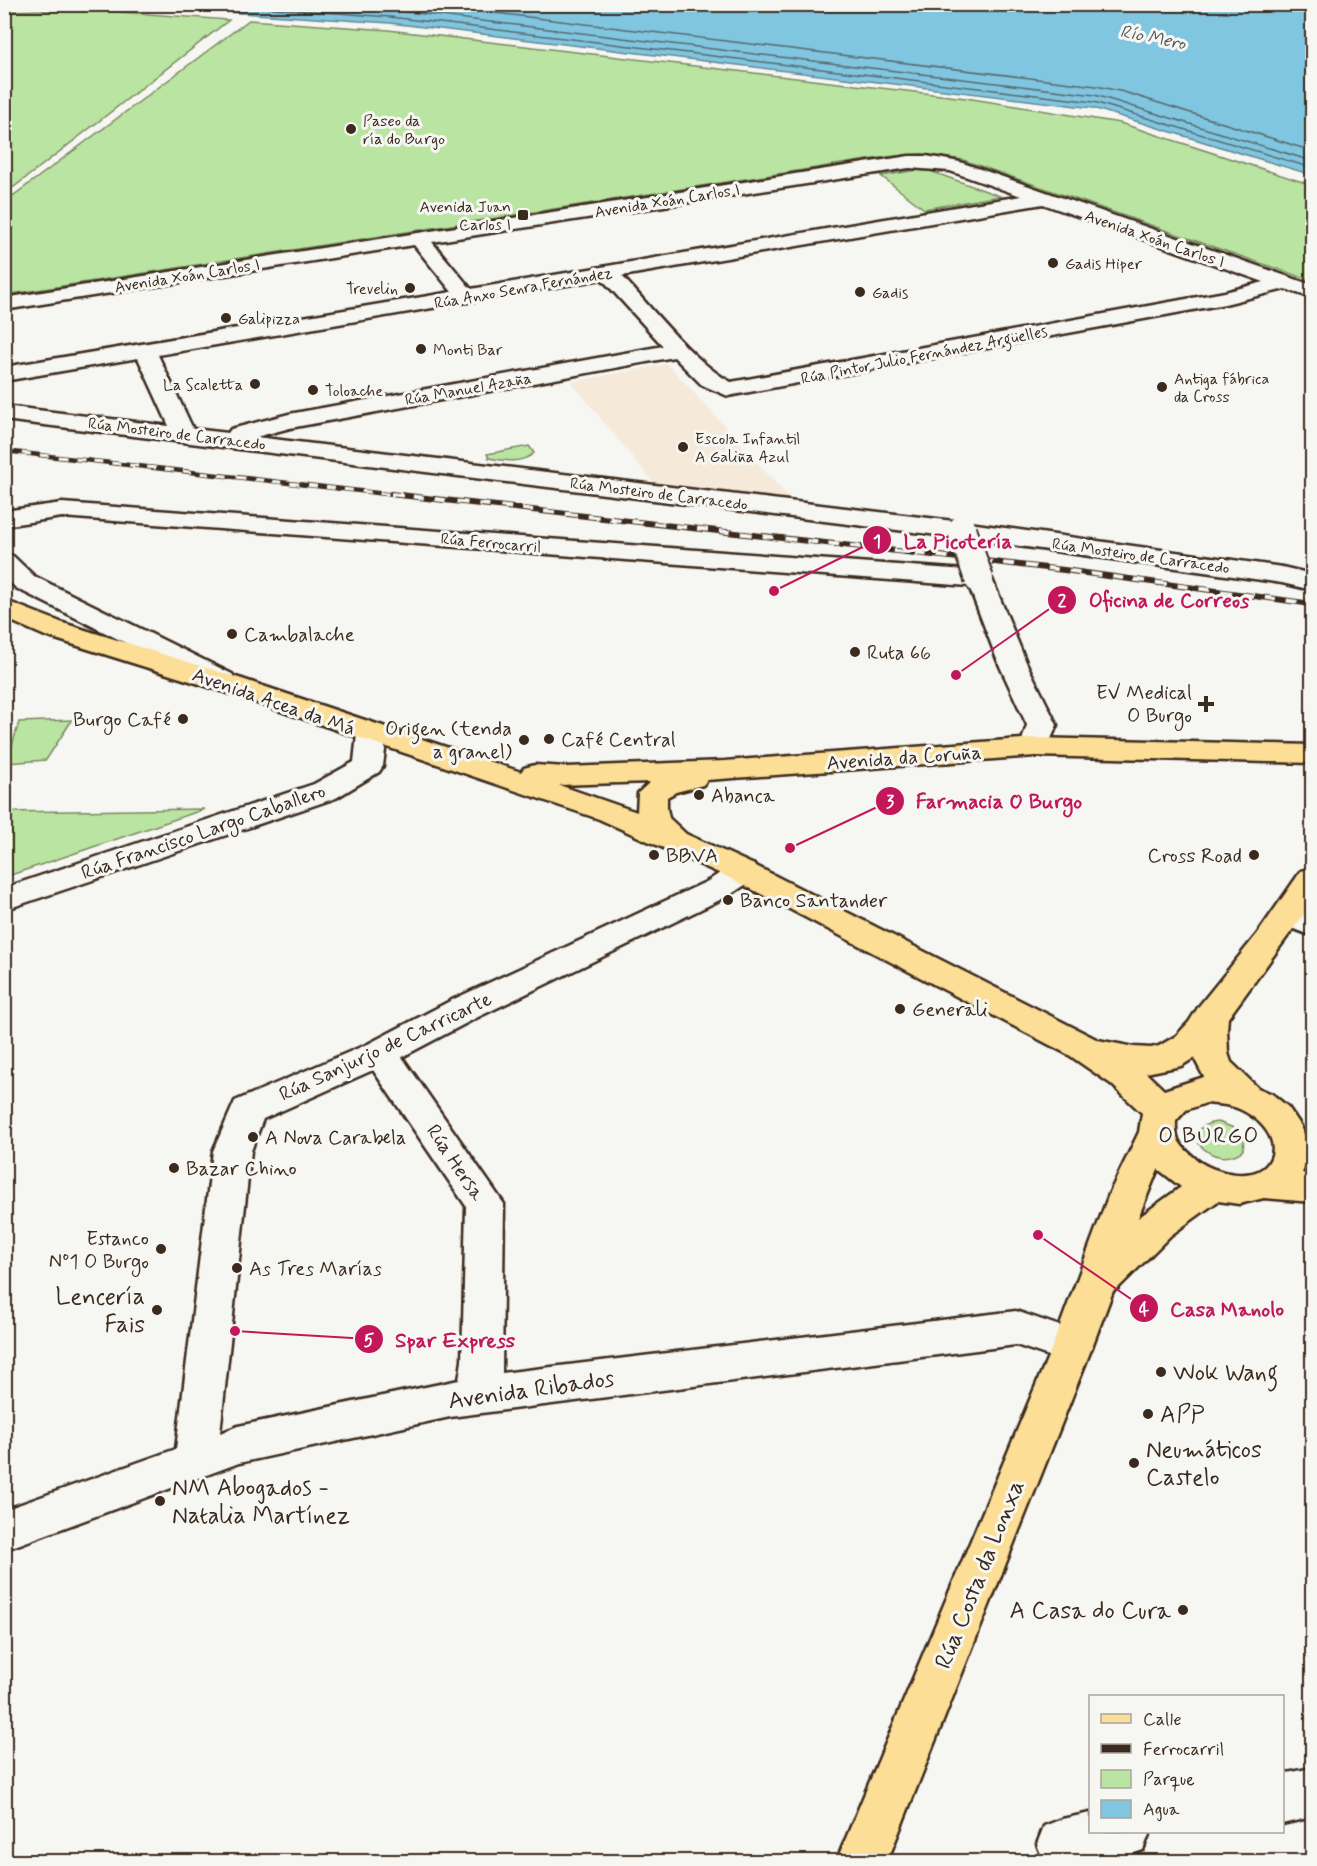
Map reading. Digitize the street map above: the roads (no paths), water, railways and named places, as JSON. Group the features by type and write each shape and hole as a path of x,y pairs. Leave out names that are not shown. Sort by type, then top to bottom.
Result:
{"main road":[{"path":"4,608 53,629"},
{"path":"4,625 53,629"},
{"name":"Avenida Acea da Má","path":"53,629 232,685 372,734 495,772"},
{"name":"Avenida da Coruña","path":"495,772 566,776 725,770 1035,747 1312,754"},
{"path":"1269,753 1312,762"},
{"path":"677,842 654,820 650,807 653,793 666,785 725,770"},
{"path":"495,772 610,812 743,872 1081,1046 1111,1064 1146,1092 1159,1122 1162,1150 1174,1165 1192,1177 1212,1185 1240,1188 1265,1184 1312,1188"},
{"path":"1081,1046 1124,1059 1151,1060 1168,1057 1198,1035 1211,1015 1301,920 1312,878"},
{"path":"1211,1015 1208,1040 1214,1065 1224,1081 1245,1097"},
{"path":"1159,1122 1172,1100 1187,1093 1205,1090 1225,1091 1245,1097 1265,1107 1301,1145 1292,1152 1288,1165 1279,1176 1265,1184"},
{"name":"Rúa Costa da Lonxa","path":"861,1862 1072,1347 1128,1194 1159,1122"},
{"name":"Rúa Costa da Lonxa","path":"1096,1286 1157,1224 1212,1185"}],"street":[{"name":"Avenida Xoán Carlos I","path":"4,304 909,162 953,166 1312,292"},
{"name":"Rúa Anxo Senra Fernández","path":"4,374 1041,198"},
{"path":"419,239 466,296"},
{"name":"Rúa Pintor Julio Fernández Argüelles","path":"607,272 710,380 728,388 742,388 1225,298 1286,283"},
{"path":"146,350 184,434"},
{"name":"Rúa Manuel Azaña","path":"223,439 289,421 679,350"},
{"name":"Rúa Mosteiro de Carracedo","path":"4,413 962,530 1282,575 1312,582"},
{"name":"Rúa Ferrocarril","path":"5,520 62,510 979,579"},
{"path":"962,530 1012,662 1042,725 1035,747"},
{"path":"4,561 25,582 232,685"},
{"name":"Rúa Francisco Largo Caballero","path":"4,900 325,791 368,766 372,734"},
{"name":"Rúa Sanjurjo de Carricarte","path":"196,1459 232,1151 248,1110 380,1053 464,1009 719,888 743,872"},
{"name":"Rúa Hersa","path":"380,1053 485,1204 483,1361 478,1394"},
{"name":"Avenida Ribados","path":"4,1530 238,1445 478,1394 1016,1328 1072,1347"},
{"path":"1284,1799 1312,1793"},
{"path":"1062,1844 1120,1833"}],"water":[{"name":"Río Mero","path":"119,5 1312,5 1312,175 1093,108 390,23"}],"railway":[{"path":"4,451 404,496"},
{"path":"391,494 1064,570 1312,604"}],"place":[{"name":"Paseo da ría do Burgo","path":"351,129"},
{"name":"Avenida Juan Carlos I","path":"523,215"},
{"name":"Gadis Hiper","path":"1053,263"},
{"name":"Trevelin","path":"410,288"},
{"name":"Gadis","path":"860,292"},
{"name":"Galipizza","path":"226,318"},
{"name":"Monti Bar","path":"421,349"},
{"name":"La Scaletta","path":"255,384"},
{"name":"Antiga fábrica da Cross","path":"1162,387"},
{"name":"Toloache","path":"313,390"},
{"name":"Escola Infantil A Galiña Azul","path":"683,447"},
{"name":"La Picotería","path":"774,591"},
{"name":"Cambalache","path":"232,634"},
{"name":"Ruta 66","path":"855,652"},
{"name":"Oficina de Correos","path":"956,675"},
{"name":"EV Medical O Burgo","path":"1206,704"},
{"name":"Burgo Café","path":"183,719"},
{"name":"Café Central","path":"549,739"},
{"name":"Origen (tenda a granel)","path":"524,740"},
{"name":"Abanca","path":"699,795"},
{"name":"Farmacia O Burgo","path":"790,848"},
{"name":"BBVA","path":"654,855"},
{"name":"Cross Road","path":"1254,855"},
{"name":"Banco Santander","path":"728,900"},
{"name":"Generali","path":"900,1009"},
{"name":"A Nova Carabela","path":"253,1137"},
{"name":"Bazar Chino","path":"174,1168"},
{"name":"Casa Manolo","path":"1038,1235"},
{"name":"Estanco Nº1 O Burgo","path":"161,1249"},
{"name":"As Tres Marías","path":"237,1268"},
{"name":"Lencería Fais","path":"157,1310"},
{"name":"Spar Express","path":"235,1331"},
{"name":"Wok Wang","path":"1161,1372"},
{"name":"APP","path":"1148,1414"},
{"name":"Neumáticos Castelo","path":"1134,1463"},
{"name":"NM Abogados - Natalia Martínez","path":"160,1501"},
{"name":"A Casa do Cura","path":"1183,1610"}],"district":[{"name":"O BURGO","path":"1209,1135"}]}
